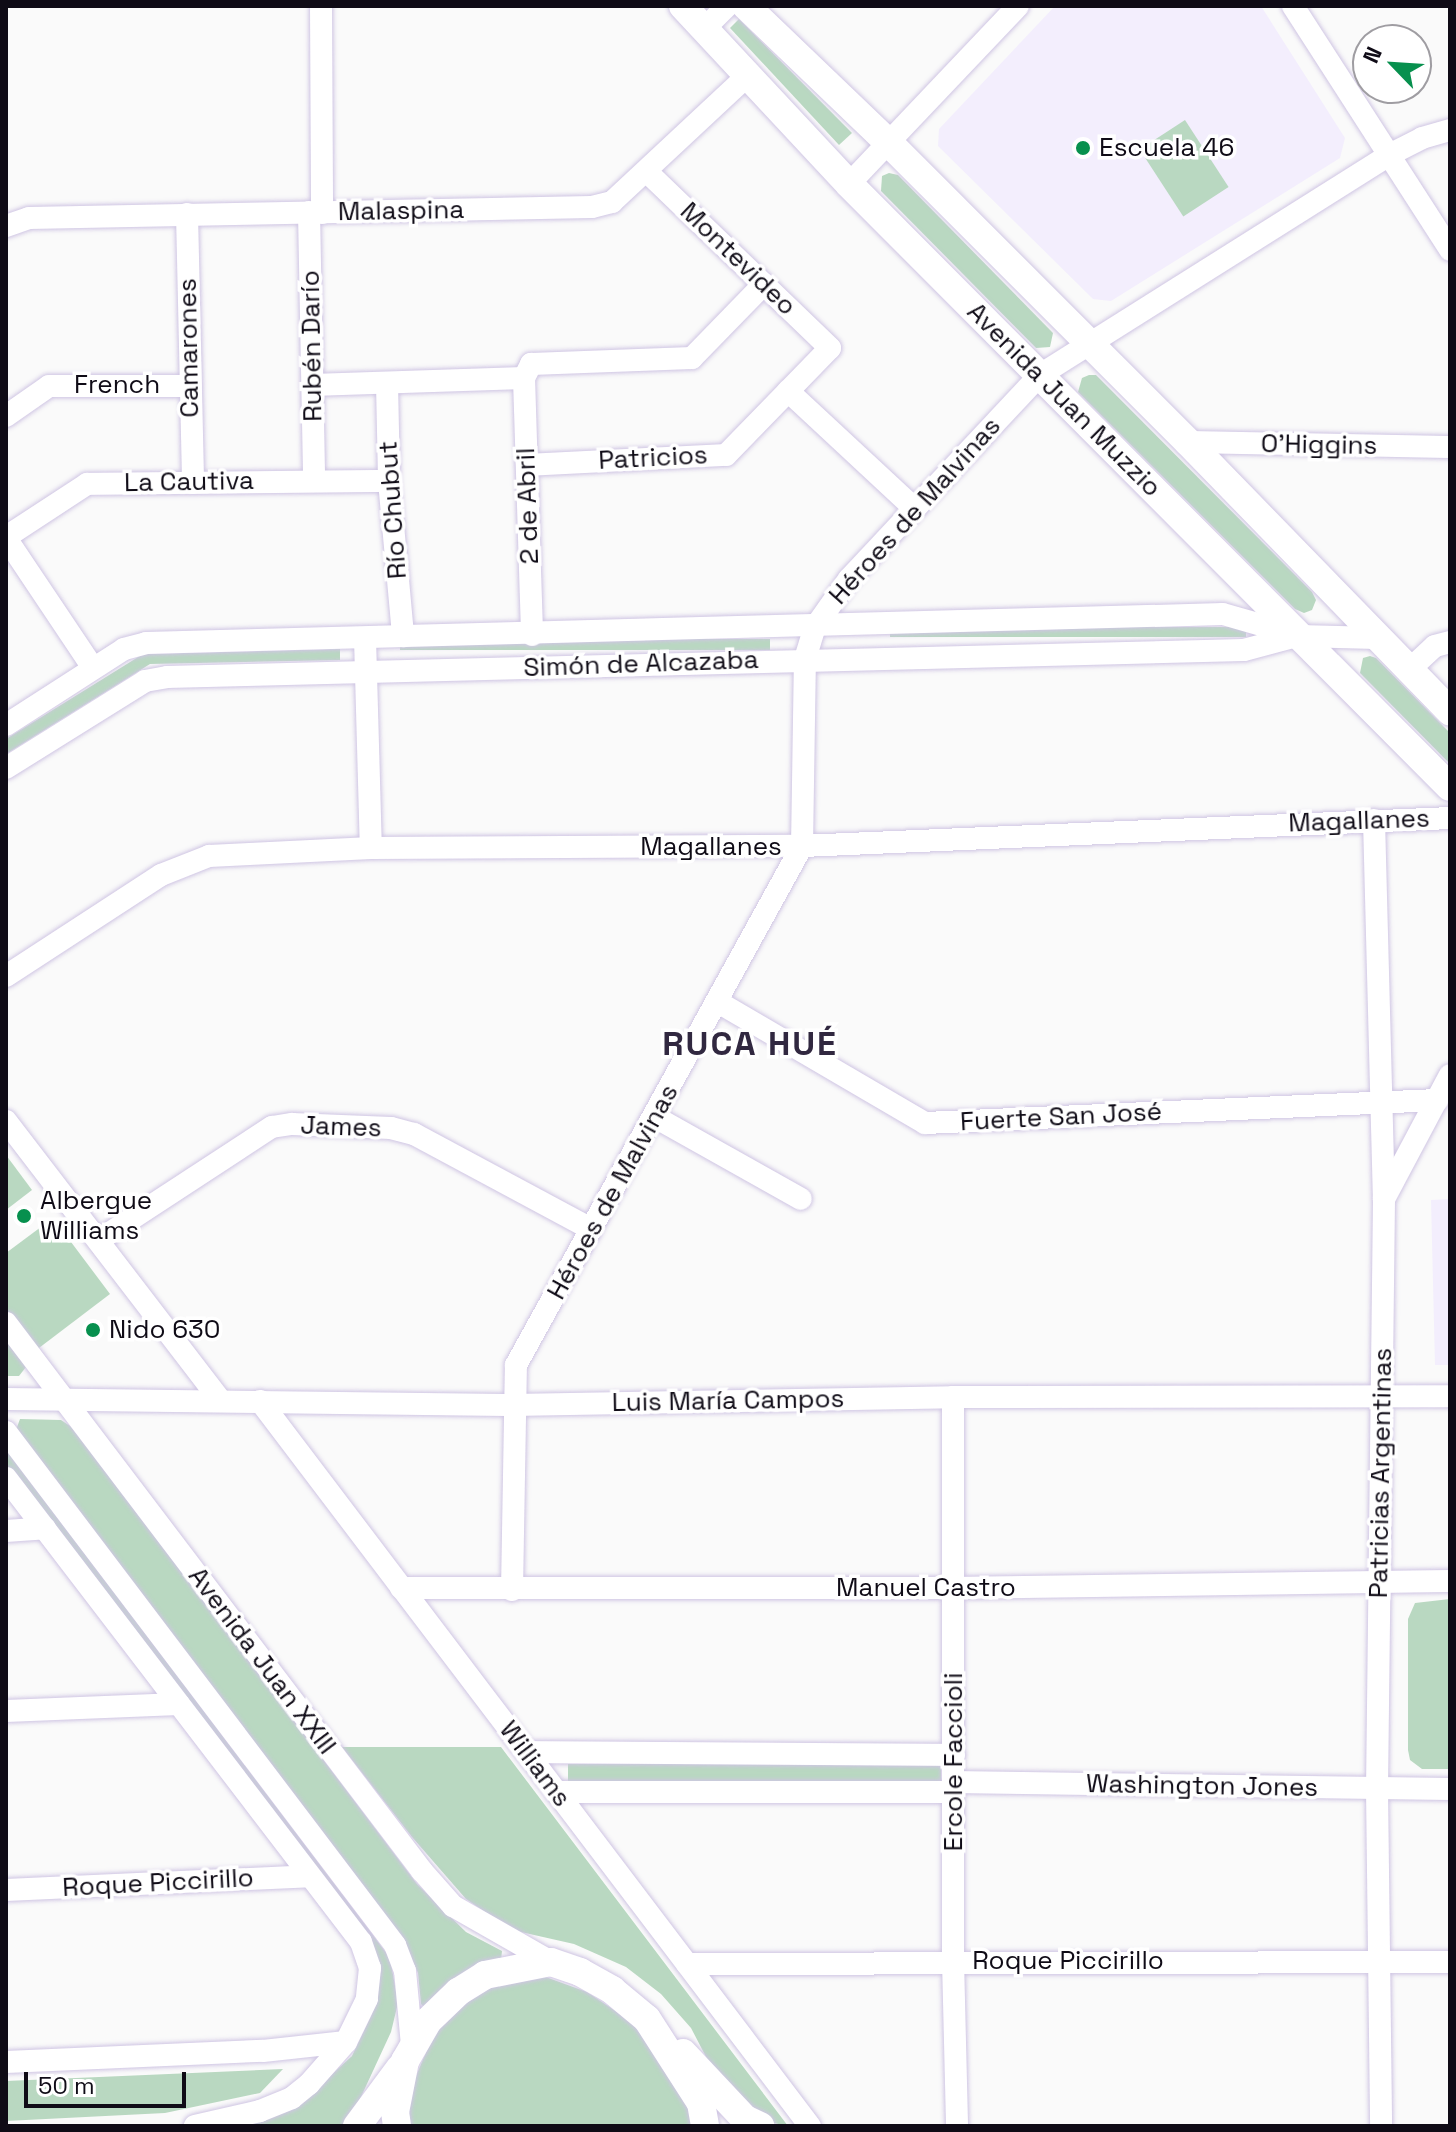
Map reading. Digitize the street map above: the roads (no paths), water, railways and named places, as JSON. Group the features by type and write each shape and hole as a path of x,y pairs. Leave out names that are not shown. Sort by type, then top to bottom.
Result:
{"main road":[{"name":"Avenida Juan Muzzio","path":"683,6 849,184 1450,787"},
{"path":"746,6 889,143 1188,442 1450,711"},
{"path":"357,2126 428,2021 458,1992 485,1975 551,1962 580,1972 612,1990 698,2067 745,2119 760,2126"},
{"path":"647,2019 701,2103 705,2126"},
{"path":"397,2126 395,2112 408,2053"}],"street":[{"name":"Rubén Darío","path":"314,481 312,385 321,6"},
{"path":"704,29 727,6"},
{"path":"849,184 1018,6"},
{"path":"1293,6 1450,250"},
{"name":"Malaspina","path":"6,226 29,218 592,207 612,202 747,76"},
{"name":"Héroes de Malvinas","path":"512,1590 516,1365 802,846 805,659 815,627 849,579 1040,375 1389,155 1422,138 1450,130"},
{"name":"Montevideo","path":"646,171 830,348"},
{"name":"Camarones","path":"187,214 193,483"},
{"path":"312,385 524,378 531,364 692,358 764,284"},
{"name":"Patricios","path":"527,465 726,455 830,348"},
{"name":"2 de Abril","path":"524,378 532,635"},
{"name":"Río Chubut","path":"387,383 389,481 403,636"},
{"name":"French","path":"6,416 49,386 189,386"},
{"path":"788,391 914,508"},
{"name":"O'Higgins","path":"1188,442 1450,447"},
{"name":"La Cautiva","path":"6,538 87,484 389,481"},
{"path":"6,538 93,668"},
{"name":"Simón de Alcazaba","path":"6,725 124,649 146,643 1223,614 1299,636 1377,638"},
{"name":"Simón de Alcazaba","path":"6,768 145,681 167,677 1244,650 1299,636"},
{"path":"365,638 371,848"},
{"path":"1409,670 1435,646 1450,642"},
{"name":"Magallanes","path":"6,976 161,875 209,856 371,848 802,846 1450,818"},
{"name":"Patricias Argentinas","path":"1374,820 1384,1200 1377,1789 1381,2126"},
{"name":"Fuerte San José","path":"718,1002 925,1123 1437,1100"},
{"path":"1384,1200 1450,1075"},
{"path":"655,1117 801,1199"},
{"path":"6,1121 220,1400"},
{"name":"James","path":"99,1240 272,1127 292,1124 391,1128 414,1134 591,1229"},
{"name":"Avenida Juan XXIII","path":"6,1323 422,1871 453,1906 551,1962"},
{"name":"Luis María Campos","path":"6,1399 513,1405 953,1397 1450,1396"},
{"name":"Ercole Faccioli","path":"953,1397 953,1960 957,2126"},
{"name":"Williams","path":"260,1401 810,2126"},
{"path":"6,1432 395,1945 405,1971 408,2053"},
{"path":"6,1478 361,1942 370,1968 367,1999 346,2042 309,2084 292,2098 230,2121 195,2126"},
{"path":"6,1531 45,1528"},
{"name":"Manuel Castro","path":"401,1588 953,1588 1450,1581"},
{"path":"6,1711 179,1704"},
{"path":"526,1752 954,1755"},
{"name":"Washington Jones","path":"556,1792 954,1787 1450,1789"},
{"name":"Roque Piccirillo","path":"6,1890 310,1876"},
{"name":"Roque Piccirillo","path":"687,1964 953,1960 1450,1962"},
{"path":"6,2062 263,2051 346,2042"}],"place":[{"name":"Escuela 46","path":"1083,148"},
{"name":"Albergue Williams","path":"24,1216"},
{"name":"Nido 630","path":"93,1330"}],"district":[{"name":"RUCA HUÉ","path":"750,1044"}]}
